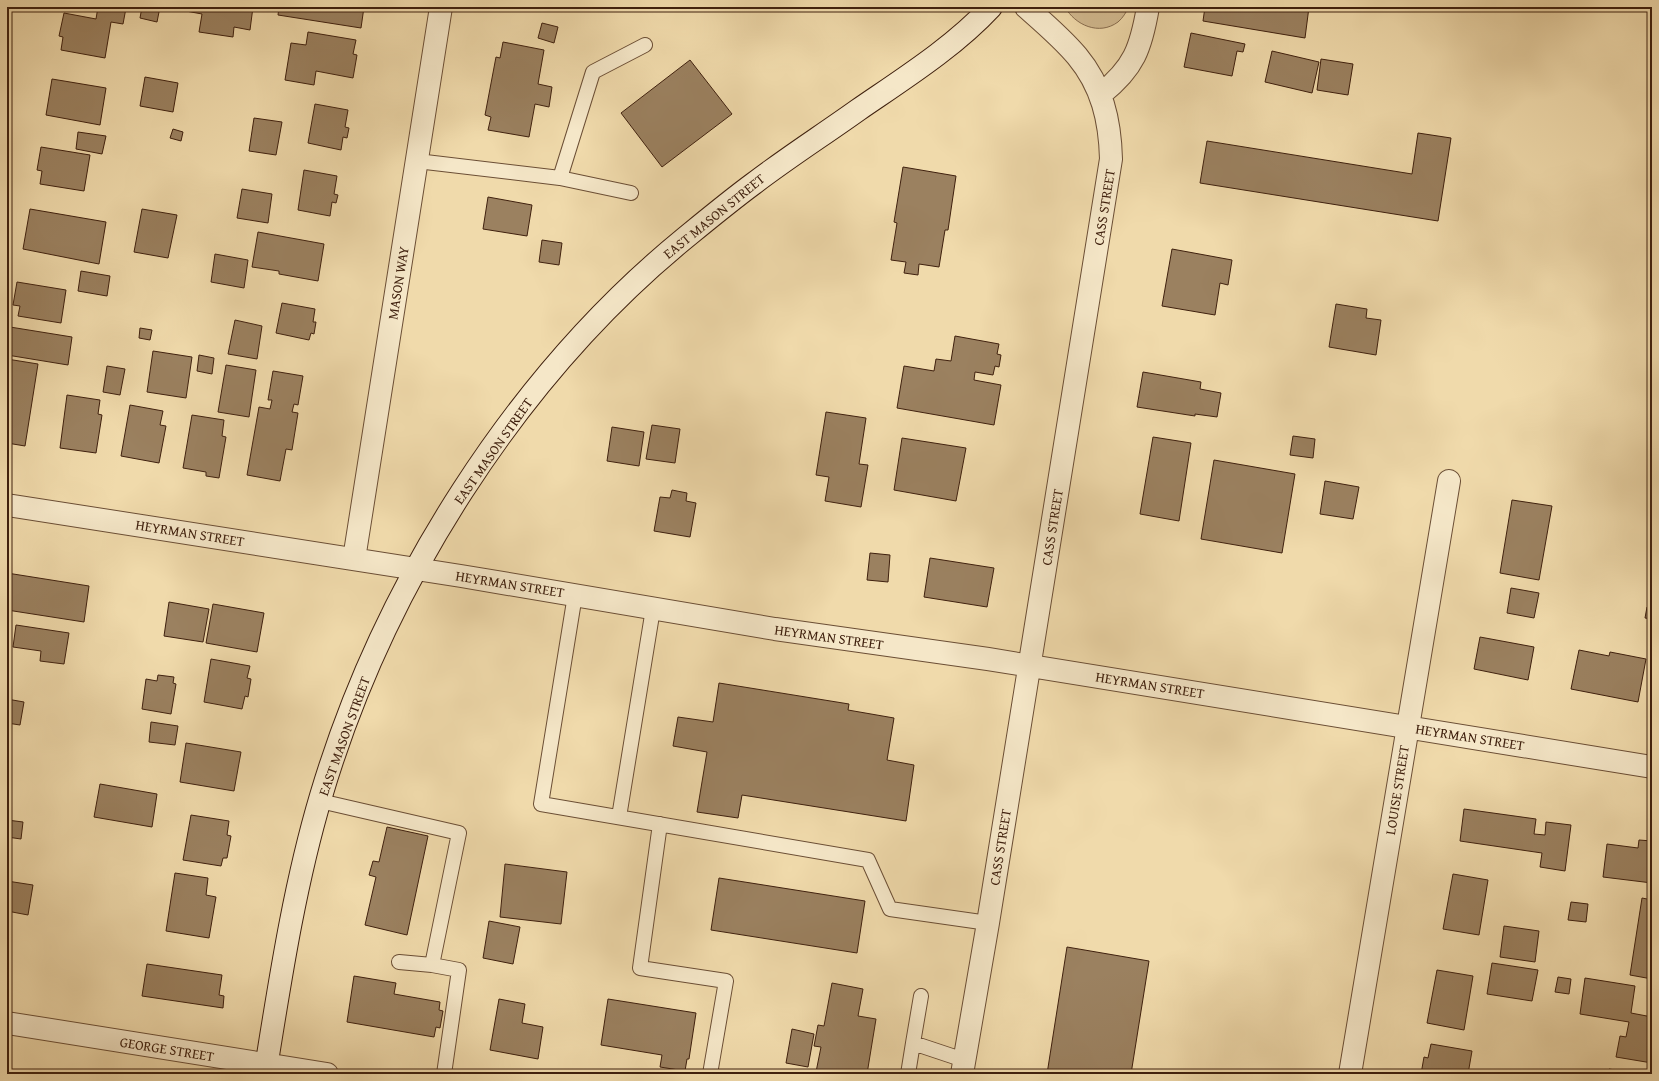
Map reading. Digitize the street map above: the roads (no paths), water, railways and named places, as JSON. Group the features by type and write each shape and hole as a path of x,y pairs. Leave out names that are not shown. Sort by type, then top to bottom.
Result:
{"street":[{"name":"MASON WAY","path":"354,559 441,7"},
{"name":"EAST MASON STREET","path":"266,1069 300,877 320,801 348,717 389,622 416,569 470,479 519,412 571,348 629,289 681,242 754,182 927,63 991,7"},
{"name":"CASS STREET","path":"963,1067 988,923 1111,159 1111,139 1107,113 1101,94 1091,74 1076,55 1026,7"},
{"path":"1101,94 1121,77 1133,58 1140,44 1148,7"},
{"name":"LOUISE STREET","path":"1350,1074 1448,482"},
{"name":"HEYRMAN STREET","path":"7,505 416,569 775,629 1029,666 1652,767"},
{"name":"GEORGE STREET","path":"7,1023 266,1069 327,1074"}],"lane":[{"path":"560,178 593,72 645,45"},
{"path":"417,161 560,178 631,193"},
{"path":"575,595 541,804 868,860 890,908 988,923"},
{"path":"619,817 653,609"},
{"path":"320,801 459,833 432,965"},
{"path":"660,824 640,968 726,981 710,1074"},
{"path":"399,962 432,965 459,970 444,1074"},
{"path":"908,1074 921,996"},
{"path":"913,1043 963,1067"}]}
